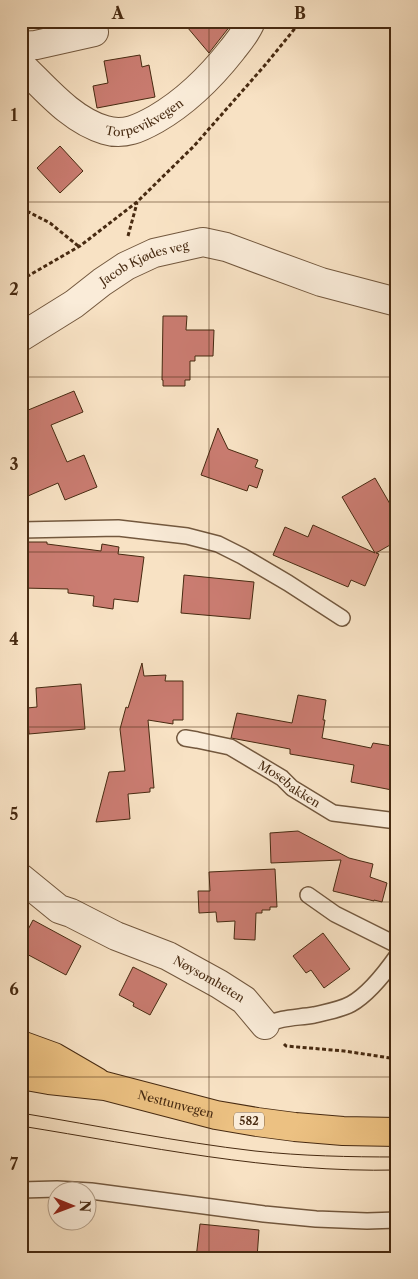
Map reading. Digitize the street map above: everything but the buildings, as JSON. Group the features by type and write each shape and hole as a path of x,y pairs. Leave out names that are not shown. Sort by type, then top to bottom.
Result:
{"main road":[{"name":"Nesttunvegen","path":"21,1045 54,1057 105,1086"},
{"name":"Nesttunvegen","path":"21,1075 105,1086 216,1115 257,1122 333,1130 397,1132"}],"street":[{"name":"Torpevikvegen","path":"21,65 67,109 89,124 106,131 135,130 172,110 198,89 228,55 251,21"},
{"path":"21,46 36,45 94,32"},
{"name":"Jacob Kjødes veg","path":"21,337 74,304 126,266 154,253 203,242 226,247 321,282 397,302"},
{"name":"Nøysomheten","path":"21,878 59,909 71,913 116,936 168,956 219,984 244,1000 265,1025"}],"lane":[{"path":"21,530 118,528 187,536 218,544 288,583 342,618"},
{"name":"Mosebakken","path":"185,738 230,747 282,778 292,788 334,813 397,821"},
{"path":"308,895 335,914 397,944"},
{"path":"265,1025 284,1018 314,1015 352,1004 370,989 397,956"},
{"path":"21,1190 57,1188 92,1191 316,1219 397,1220"}],"path":[{"path":"21,280 80,246 137,202 194,146 301,21"},
{"path":"21,208 50,223 80,246"},
{"path":"265,1025 286,1046 336,1050 397,1059"}],"tram line":[{"path":"21,1113 255,1151 326,1156 397,1157"},
{"path":"21,1126 161,1150 255,1163 350,1170 397,1170"}]}
